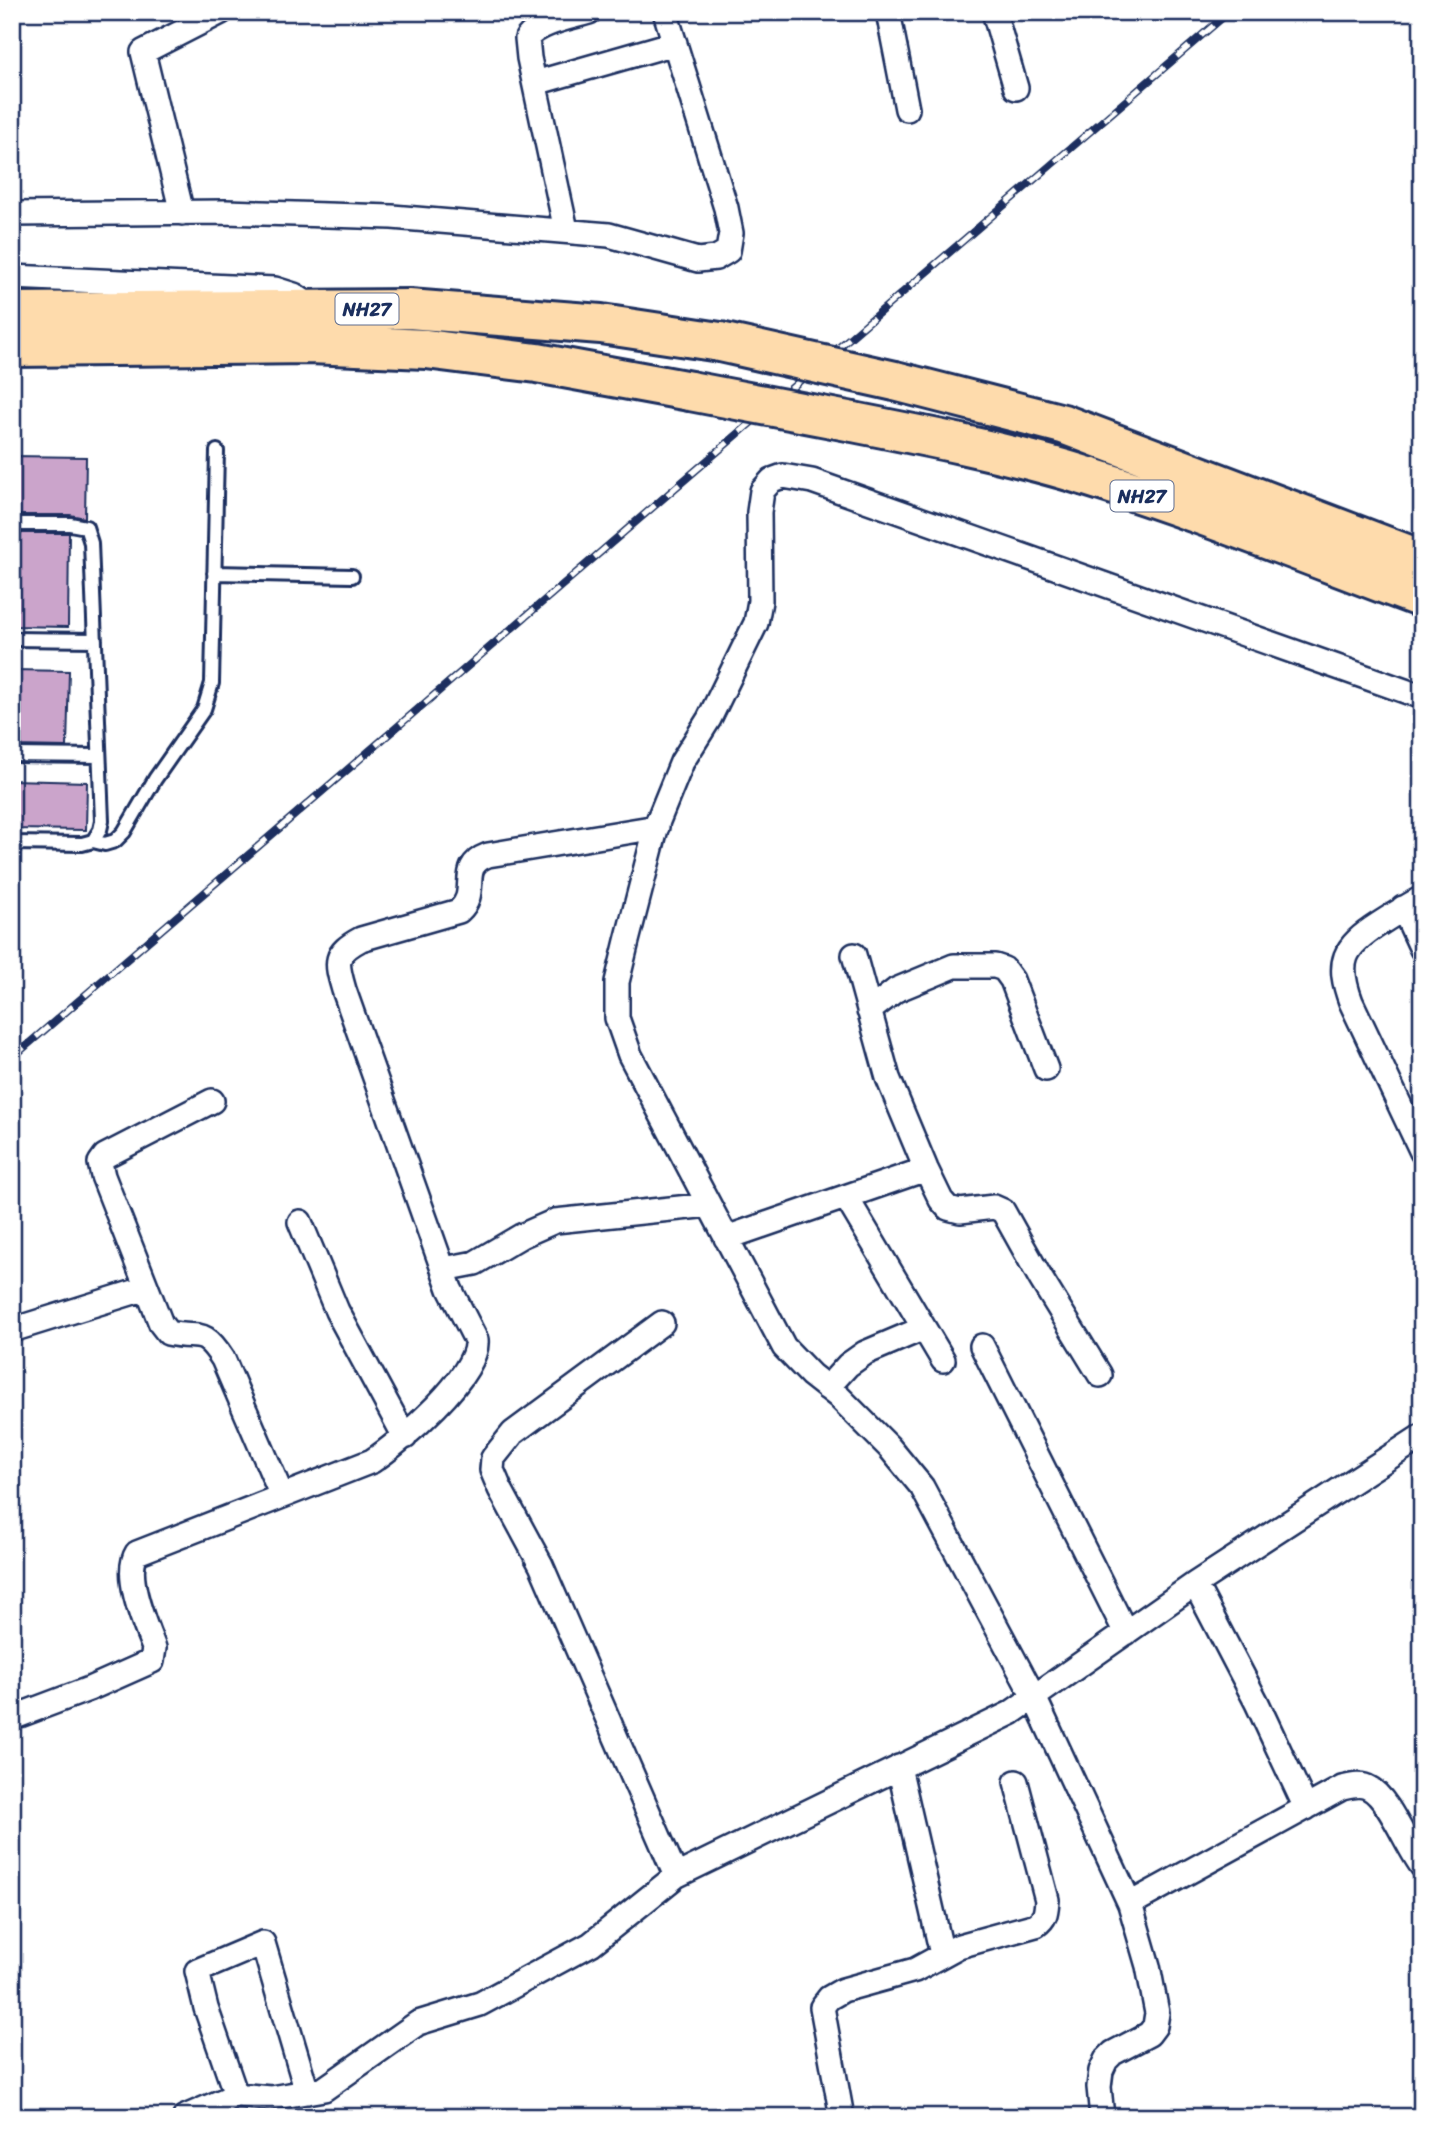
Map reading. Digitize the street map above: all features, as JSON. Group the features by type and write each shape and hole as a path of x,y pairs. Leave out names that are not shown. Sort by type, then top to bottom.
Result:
{"highway":[{"name":"NH27","path":"12,312 409,309 601,324 720,342 895,381 1063,424 1422,560"},
{"name":"NH27","path":"12,347 310,344 426,349 537,363 955,442 1066,470 1178,508 1422,598"}],"street":[{"path":"182,213 143,52 221,12"},
{"path":"566,230 527,38 533,31 589,12"},
{"path":"12,214 182,213 392,217 609,235 698,260 716,258 728,251 731,233 726,208 666,12"},
{"path":"888,12 907,109"},
{"path":"994,12 1016,88"},
{"path":"535,83 675,43"},
{"path":"12,277 275,289 294,295 314,308"},
{"path":"1102,2117 1099,2087 1101,2071 1113,2053 1149,2034 1155,2026 1157,2014 1148,1966 1130,1904 1034,1697 922,1486 889,1447 784,1347 630,1055 617,1018 617,982 657,827 682,762 709,719 755,622 760,601 759,512 762,491 772,480 783,476 824,486 1422,697"},
{"path":"12,1718 89,1689 152,1661 154,1648 131,1575 132,1562 137,1553 372,1461 423,1420 460,1377 477,1348 472,1330 450,1289 345,990 337,967 340,955 346,947 361,939 459,911 466,905 470,895 470,868 475,859 657,827"},
{"path":"1422,950 1413,903 1358,937 1349,947 1344,962 1343,982 1422,1152"},
{"path":"854,955 888,1078 941,1200 948,1208 960,1212 994,1207 1003,1211 1100,1375"},
{"path":"869,1011 896,990 954,966 995,966 1004,969 1012,981 1046,1069"},
{"path":"212,1101 105,1156 100,1163 161,1324 168,1333 203,1336 214,1345 223,1359 282,1496"},
{"path":"726,1238 926,1169"},
{"path":"846,1197 943,1360"},
{"path":"444,1269 475,1263 521,1236 555,1221 709,1205"},
{"path":"300,1222 337,1311 405,1437"},
{"path":"12,1330 147,1288"},
{"path":"662,1323 513,1433 493,1458 492,1470 541,1565 676,1876"},
{"path":"827,1388 848,1365 865,1353 924,1328"},
{"path":"982,1346 1126,1633"},
{"path":"185,2117 236,2095 271,2098 324,2089 418,2023 480,2004 591,1944 676,1876 1011,1713 1195,1584 1422,1436"},
{"path":"1195,1584 1257,1703 1306,1808"},
{"path":"899,1767 942,1954"},
{"path":"842,2117 822,2007 829,1998 843,1990 915,1970 942,1954 977,1940 1036,1925 1043,1920 1046,1900 1016,1782"},
{"path":"1130,1904 1342,1788 1360,1785 1368,1787 1387,1807 1422,1866"},
{"path":"236,2095 206,2008 197,1971 263,1942 307,2092"}],"lane":[{"path":"12,843 82,844 93,841 105,844 115,841 124,832 155,779 204,709 212,683 217,451"},
{"path":"12,524 70,524 86,527 91,542 102,821 93,841"},
{"path":"214,573 352,576"},
{"path":"12,639 95,640"},
{"path":"12,755 99,757"}],"building":[{"path":"12,456 86,457 85,518 70,515 12,515"},
{"path":"12,533 69,533 68,627 12,626"},
{"path":"12,670 69,671 67,747 12,746"},
{"path":"12,780 87,782 86,830 12,829"}],"railway":[{"path":"12,1058 1229,12"}]}
